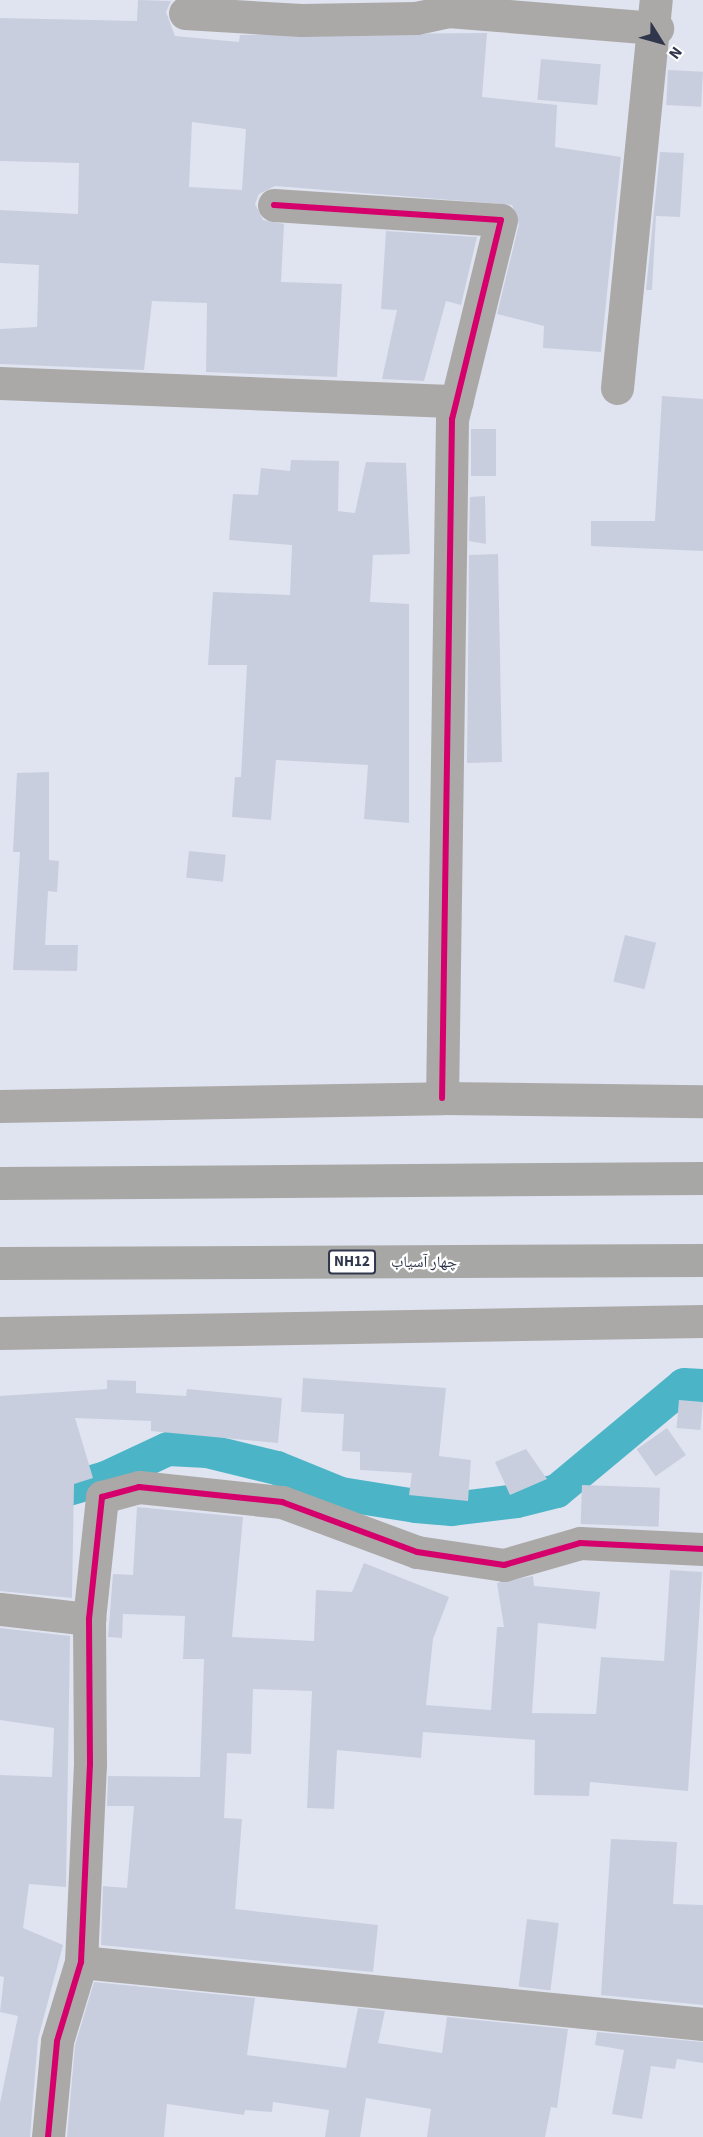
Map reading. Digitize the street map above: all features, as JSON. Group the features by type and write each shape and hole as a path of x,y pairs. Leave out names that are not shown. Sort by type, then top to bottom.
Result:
{"highway":[{"path":"0,1183 703,1178"},
{"name":"چهار آسیاب","path":"0,1263 703,1260"}],"street":[{"path":"184,13 301,20 416,18 448,11 657,14 617,388"},
{"path":"274,205 501,220 452,419 442,1098"},
{"path":"0,383 457,401"},
{"path":"0,1106 442,1098 703,1101"},
{"path":"0,1333 703,1321"},
{"path":"48,2137 57,2041 81,1962 90,1764 89,1619 102,1497 139,1486 282,1502 417,1552 504,1565 580,1543 703,1549"},
{"path":"0,1609 89,1619"},
{"path":"81,1962 703,2024"}],"building":[{"path":"138,0 171,1 166,12 175,36 239,42 240,35 487,33 482,97 557,105 555,147 621,157 601,352 543,348 544,326 497,314 519,224 512,205 275,186 259,194 255,204 263,220 284,224 281,282 342,284 337,377 206,372 207,303 152,301 144,370 0,364 0,329 37,327 39,265 0,263 0,210 78,214 79,163 0,161 0,18 137,21","holes":["192,122 246,129 242,190 189,187"]},
{"path":"541,59 601,64 597,105 537,100"},
{"path":"668,70 703,72 701,107 666,105"},
{"path":"660,152 684,153 680,217 656,216 652,290 646,290"},
{"path":"386,231 477,237 461,305 446,301 424,381 382,379 397,310 381,309"},
{"path":"662,396 703,399 703,551 591,546 591,521 655,521"},
{"path":"471,429 496,429 496,476 471,476"},
{"path":"291,460 339,461 338,511 355,513 366,462 406,463 410,554 373,555 370,602 409,604 409,823 364,819 368,765 276,760 271,820 232,817 235,777 241,777 247,665 208,665 213,592 290,595 292,545 229,540 233,494 258,495 261,468 290,471"},
{"path":"485,496 486,544 469,541 470,497"},
{"path":"498,554 502,762 467,763 469,555"},
{"path":"49,772 49,860 59,861 57,892 48,891 45,945 78,945 77,971 13,970 20,852 13,852 17,773"},
{"path":"189,851 226,855 223,882 186,878"},
{"path":"625,935 656,943 644,989 613,982"},
{"path":"303,1378 446,1388 439,1456 471,1460 468,1501 409,1495 412,1473 360,1470 360,1452 342,1451 344,1414 301,1412"},
{"path":"107,1380 136,1381 136,1393 186,1396 187,1389 282,1398 278,1443 151,1431 151,1421 75,1418 93,1478 74,1484 72,1598 0,1591 0,1396 107,1389"},
{"path":"679,1400 703,1402 700,1430 677,1428"},
{"path":"667,1428 686,1455 656,1476 637,1449"},
{"path":"526,1449 547,1479 510,1495 495,1462"},
{"path":"582,1485 660,1488 659,1527 581,1524"},
{"path":"137,1507 243,1517 232,1637 314,1641 316,1590 352,1592 364,1563 449,1597 433,1639 426,1705 491,1710 497,1627 504,1627 497,1583 533,1576 534,1586 600,1592 596,1629 538,1623 532,1713 596,1714 601,1657 664,1661 670,1570 702,1572 688,1791 590,1782 589,1796 534,1795 535,1740 423,1732 421,1758 337,1750 334,1809 307,1808 312,1691 253,1689 251,1754 227,1753 224,1818 242,1819 235,1909 378,1925 373,1972 101,1945 103,1886 127,1888 134,1806 107,1806 108,1776 200,1777 204,1659 183,1659 185,1616 123,1614 122,1638 108,1637 113,1574 133,1575"},
{"path":"0,1628 70,1636 66,1887 29,1884 23,1928 63,1945 38,2039 30,2137 0,2137 0,2103 18,2016 0,2012 4,1977 0,1976 0,1775 52,1777 54,1728 0,1720"},
{"path":"611,1839 677,1842 673,1904 703,1905 703,2005 601,1995"},
{"path":"527,1919 559,1923 550,1990 519,1986"},
{"path":"94,1982 255,1998 247,2055 346,2068 358,2008 385,2011 378,2043 442,2053 447,2017 568,2029 557,2108 551,2107 545,2137 427,2137 431,2109 366,2098 360,2137 325,2137 329,2110 273,2102 272,2112 245,2110 244,2115 167,2104 164,2137 67,2137 75,2045"},
{"path":"597,2032 703,2042 703,2063 677,2059 675,2069 651,2066 642,2119 612,2114 624,2050 595,2045"}],"waterway":[{"path":"0,1509 106,1478 168,1449 207,1451 277,1468 341,1494 416,1506 452,1509 517,1501 557,1491 684,1385 703,1386"}],"cycle path":[{"path":"274,205 501,220 452,419 442,1098"},
{"path":"48,2137 57,2041 81,1962 90,1764 89,1619 102,1497 139,1487 282,1502 417,1552 504,1565 580,1543 703,1549"}]}
